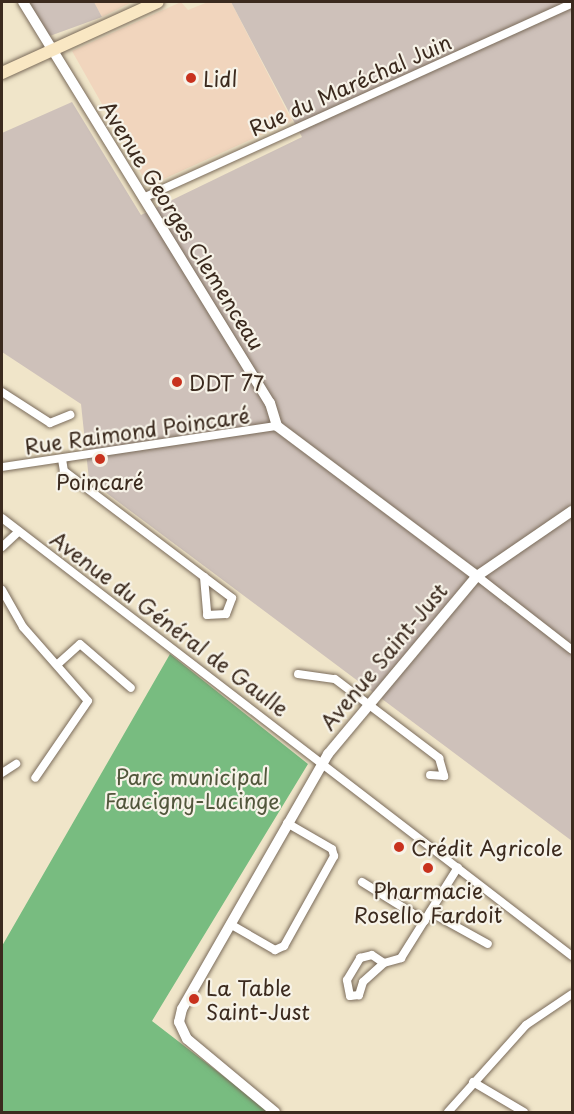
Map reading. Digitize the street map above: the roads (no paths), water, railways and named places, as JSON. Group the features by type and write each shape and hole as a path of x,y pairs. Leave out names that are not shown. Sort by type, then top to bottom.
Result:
{"main road":[{"path":"2,73 158,2"}],"street":[{"name":"Avenue Georges Clemenceau","path":"23,2 50,50 270,404 277,426"},
{"name":"Rue du Maréchal Juin","path":"143,198 573,3"},
{"path":"2,392 50,423 70,415"},
{"name":"Rue Raimond Poincaré","path":"2,467 277,426"},
{"path":"277,426 573,650"},
{"path":"62,459 64,471 232,598 226,614 216,617 203,609 204,577"},
{"name":"Avenue Saint-Just","path":"274,1113 191,1042 180,1026 182,1010 322,762 477,576 573,511"},
{"name":"Avenue du Général de Gaulle","path":"2,518 573,956"},
{"path":"2,548 19,531"},
{"path":"2,590 23,627 59,663 88,701 35,778"},
{"path":"59,663 80,644 131,688"},
{"path":"298,674 335,679 439,758 444,777 430,775"},
{"path":"2,773 16,764"},
{"path":"230,924 274,950 284,946 334,856 332,849 287,823"},
{"path":"384,963 372,955 360,958 347,980 350,996 359,995 363,982 384,963 407,953 458,867"},
{"path":"363,882 425,921"},
{"path":"430,912 488,944"},
{"path":"448,1113 532,1020 573,994"},
{"path":"473,1083 524,1113"}],"place":[{"name":"Lidl","path":"191,78"},
{"name":"DDT 77","path":"177,382"},
{"name":"Poincaré","path":"100,459"},
{"name":"Crédit Agricole","path":"399,847"},
{"name":"Pharmacie Rosello Fardoit","path":"428,868"},
{"name":"La Table Saint-Just","path":"194,999"}],"park label":[{"name":"Parc municipal Faucigny-Lucinge","path":"192,788"}]}
